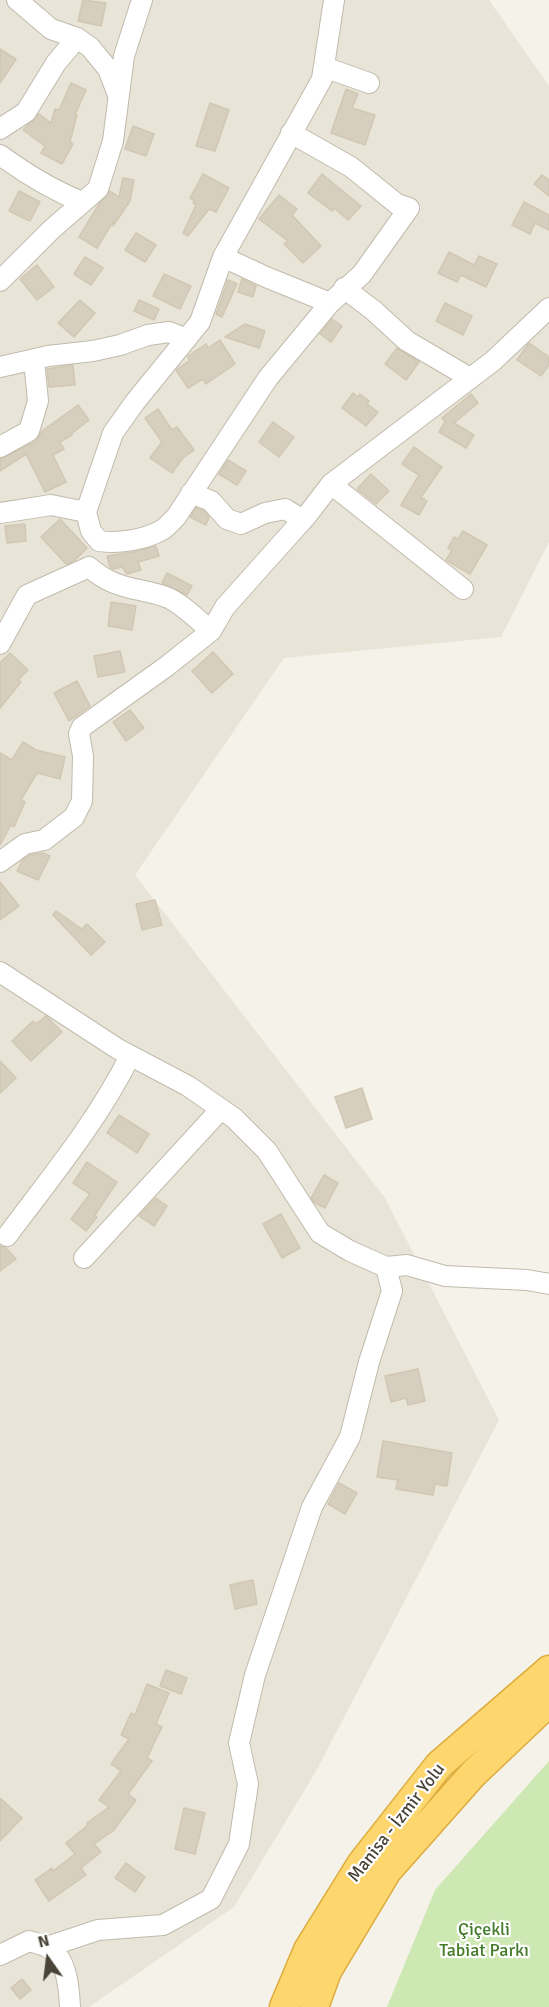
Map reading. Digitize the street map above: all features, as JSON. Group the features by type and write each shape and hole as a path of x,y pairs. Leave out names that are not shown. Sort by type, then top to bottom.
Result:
{"highway":[{"name":"Manisa - İzmir Yolu","path":"284,2007 308,1950 362,1863 439,1765 549,1670"},
{"name":"Manisa - İzmir Yolu","path":"314,2007 327,1971 387,1871 473,1774 549,1702"}],"street":[{"path":"17,0 51,29 77,38 90,47 108,69 119,98"},
{"path":"0,281 52,229 98,189 113,141 124,56 142,0"},
{"path":"291,133 351,167 398,204 409,208 362,274 330,303 268,378 176,517 162,530 134,540 111,543 99,541 91,531 86,512 113,433 135,402 200,322 223,257 291,133 322,79 334,0"},
{"path":"0,129 26,112 56,63 77,38"},
{"path":"324,67 369,83"},
{"path":"0,155 56,192 82,202"},
{"path":"223,257 330,303"},
{"path":"344,288 374,310 407,341 470,378"},
{"path":"0,862 25,844 44,840 74,817 82,801 83,756 79,734 82,728 211,631 225,607 303,520 331,484 493,361 549,308"},
{"path":"0,367 48,356 93,351 148,335 169,332 186,339"},
{"path":"0,447 29,431 38,401 34,360"},
{"path":"331,484 463,589"},
{"path":"191,494 211,501 227,519 241,524 265,513 285,509 303,520"},
{"path":"0,513 51,505 86,512"},
{"path":"0,644 27,595 89,567 111,543"},
{"path":"89,567 102,578 118,585 168,598 211,631"},
{"path":"0,972 130,1056 188,1086 234,1118 267,1151 320,1233 350,1251 386,1267 407,1265 445,1276 527,1280 549,1284"},
{"path":"7,1236 70,1155 112,1092 130,1056"},
{"path":"84,1258 220,1109"},
{"path":"47,1947 98,1930 163,1924 211,1899 239,1844 248,1784 239,1743 255,1675 312,1507 350,1437 369,1362 392,1291 386,1267"},
{"path":"0,1955 29,1941 47,1947 61,1957 70,2007"}],"shaded area":[{"path":"0,0 489,0 549,86 549,542 501,637 284,658 135,875 385,1198 499,1420 315,1773 234,1907 89,2007 0,2007"}],"green space":[{"name":"Çiçekli Tabiat Parkı","path":"549,1761 549,2007 387,2007 435,1890"}],"building":[{"path":"83,0 106,3 101,26 78,21"},
{"path":"0,49 16,59 0,83"},
{"path":"71,83 86,90 75,115 77,115 70,142 73,144 62,164 41,153 45,146 23,130 39,114 51,123 55,109 59,110"},
{"path":"346,89 358,94 352,108 375,115 365,145 331,133"},
{"path":"210,103 229,110 215,151 196,146"},
{"path":"133,126 154,134 146,156 125,149"},
{"path":"203,174 229,188 216,212 209,209 188,236 183,233 196,205 193,203 195,201 190,198"},
{"path":"322,174 361,206 348,220 334,208 332,211 308,193"},
{"path":"542,175 549,180 549,196 534,184"},
{"path":"123,178 134,180 130,201 113,226 114,220 97,248 79,237 99,204 110,191 119,197"},
{"path":"19,191 40,202 30,221 9,211"},
{"path":"279,195 297,209 292,215 321,246 303,263 284,244 288,241 259,219"},
{"path":"524,202 549,215 549,230 535,223 530,234 512,225"},
{"path":"136,233 156,245 145,262 125,250"},
{"path":"449,252 474,265 479,256 497,264 486,287 461,275 457,282 438,273"},
{"path":"85,257 103,268 91,285 74,274"},
{"path":"37,265 54,287 37,300 20,279"},
{"path":"164,274 191,286 180,309 153,296"},
{"path":"242,279 256,286 253,297 238,292"},
{"path":"228,280 237,284 222,317 216,314"},
{"path":"80,300 95,313 74,337 58,323"},
{"path":"139,300 159,309 154,320 134,311"},
{"path":"445,303 472,316 463,335 436,321"},
{"path":"332,319 342,326 331,342 320,334"},
{"path":"245,324 265,331 259,348 225,337"},
{"path":"220,340 235,364 206,384 203,379 188,388 176,370 189,361 188,356 206,344 208,348"},
{"path":"529,343 549,357 549,365 541,376 517,360"},
{"path":"397,348 419,362 406,380 385,364"},
{"path":"73,365 75,385 49,387 47,369"},
{"path":"353,393 358,397 360,394 369,401 367,404 378,412 366,426 342,408"},
{"path":"471,394 478,403 454,423 474,435 466,448 439,432 445,422 442,418"},
{"path":"78,405 89,420 60,442 64,449 53,455 66,482 45,492 26,454 0,471 0,459 35,442 42,431"},
{"path":"158,409 172,430 177,427 194,450 183,458 172,473 150,458 162,442 145,418"},
{"path":"273,422 294,437 279,457 259,442"},
{"path":"414,447 442,467 421,497 427,501 419,515 401,505 419,475 402,464"},
{"path":"228,460 246,471 237,485 219,474"},
{"path":"371,474 389,491 376,504 357,489"},
{"path":"196,508 204,511 209,517 206,525 190,517"},
{"path":"60,519 87,548 74,561 66,564 41,537"},
{"path":"25,524 26,541 7,543 5,526"},
{"path":"463,531 487,545 470,574 446,560 452,550 448,548 454,537 458,539"},
{"path":"156,546 159,556 138,562 141,570 127,574 122,567 113,569 110,567 107,556"},
{"path":"167,573 192,586 187,595 162,583"},
{"path":"111,602 136,606 132,630 108,626"},
{"path":"120,651 125,672 98,677 94,656"},
{"path":"213,652 233,674 212,693 192,671"},
{"path":"10,653 28,670 18,680 21,682 0,708 0,663"},
{"path":"77,681 90,706 69,721 54,693"},
{"path":"130,710 144,728 126,741 113,722"},
{"path":"23,742 36,750 65,757 60,779 37,773 21,800 25,802 14,827 11,825 0,845 0,753 12,760"},
{"path":"43,853 50,856 38,880 17,871 22,861 30,855"},
{"path":"0,882 19,906 0,920"},
{"path":"155,900 162,925 142,930 136,904"},
{"path":"56,911 82,929 87,924 105,942 91,955 53,915"},
{"path":"46,1016 62,1032 31,1061 12,1041 33,1021 36,1024"},
{"path":"0,1061 16,1078 0,1093"},
{"path":"362,1088 372,1119 346,1128 335,1097"},
{"path":"119,1115 149,1134 137,1153 107,1133"},
{"path":"87,1162 117,1182 95,1215 97,1217 86,1231 71,1219 90,1194 73,1183"},
{"path":"324,1175 338,1183 325,1208 311,1198"},
{"path":"156,1198 167,1206 154,1226 139,1216"},
{"path":"281,1214 300,1248 282,1258 263,1224"},
{"path":"0,1246 6,1248 16,1259 0,1271"},
{"path":"418,1369 425,1401 408,1405 406,1398 391,1402 385,1376"},
{"path":"383,1441 452,1453 447,1486 435,1484 433,1495 396,1489 398,1480 377,1477"},
{"path":"339,1483 357,1493 345,1514 328,1504"},
{"path":"253,1580 257,1604 235,1609 230,1585"},
{"path":"166,1670 187,1678 181,1694 160,1686"},
{"path":"147,1684 169,1693 156,1724 162,1727 147,1758 152,1761 128,1794 136,1800 113,1831 94,1844 101,1852 81,1868 86,1875 49,1901 35,1880 52,1868 53,1871 75,1854 66,1843 88,1825 87,1823 109,1807 99,1800 121,1771 111,1764 129,1739 121,1735 131,1713 135,1715"},
{"path":"0,1798 22,1818 0,1841"},
{"path":"184,1808 205,1813 195,1854 175,1849"},
{"path":"126,1863 145,1877 135,1892 115,1878"},
{"path":"22,1979 31,1990 20,1999 11,1988"}]}
